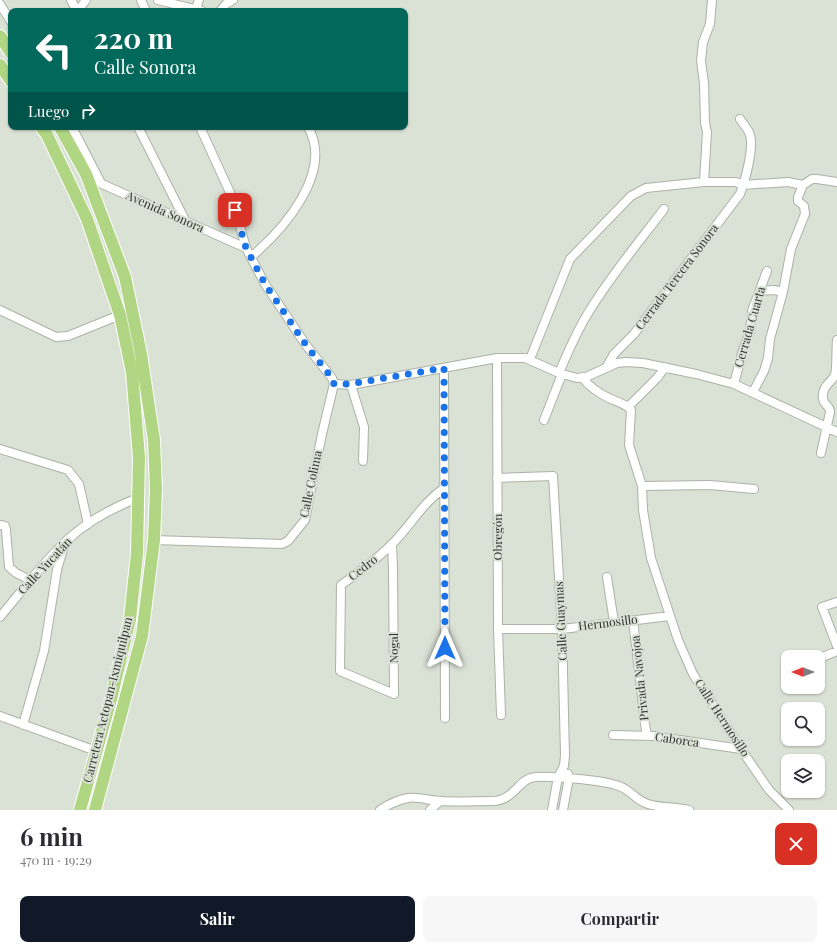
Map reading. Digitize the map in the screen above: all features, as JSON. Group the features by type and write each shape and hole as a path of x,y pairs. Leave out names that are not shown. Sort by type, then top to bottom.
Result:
{"main road":[{"path":"0,36 8,48"},
{"path":"0,65 8,77"},
{"name":"Carretera Actopan-Ixmiquilpan","path":"43,130 87,219 120,314 132,372 138,457 137,554 130,619 111,699 80,810"},
{"path":"62,130 86,174 126,277 142,354 154,440 156,490 154,540 142,636 95,810"}],"street":[{"path":"158,0 191,8"},
{"path":"223,8 233,0"},
{"path":"704,182 707,132 705,123 704,82 701,61 703,42 710,24 712,0"},
{"path":"0,4 8,17"},
{"name":"Cerrada Tercera Sonora","path":"607,366 614,354 634,334 740,194 751,145 750,134 740,119"},
{"path":"74,130 102,184"},
{"path":"140,130 185,220"},
{"path":"201,130 232,197 246,248 265,284 306,345 332,378 334,384 350,384 497,358 516,357 530,359 560,374 582,378 607,366 626,362 643,363 734,384 837,432"},
{"path":"251,257 268,242 300,204 313,171 316,146 309,130"},
{"name":"Avenida Sonora","path":"86,174 102,184 246,248"},
{"path":"753,392 764,371 768,358 770,339 783,292 791,249 805,214 804,206 798,201 803,185 812,179 837,182"},
{"path":"530,359 570,259 631,196 646,188 704,182 736,182 743,185 788,182 803,185"},
{"path":"544,420 573,340 589,311 608,281 664,209"},
{"name":"Cerrada Cuarta","path":"734,384 742,353 750,331 752,311 767,270"},
{"path":"760,291 774,290 783,292"},
{"path":"0,310 56,337 68,336 120,314"},
{"path":"821,453 830,409 824,402 823,397 827,384 835,374 837,340"},
{"name":"Obregón","path":"497,358 498,629 501,715"},
{"path":"582,378 587,384 609,399 630,408 658,378 665,367"},
{"path":"444,368 443,489 445,718"},
{"name":"Calle Colima","path":"154,540 282,544 288,540 305,520 322,434 334,384"},
{"path":"350,384 364,427 363,461"},
{"name":"Calle Hermosillo","path":"630,408 629,445 642,486 643,510 651,558 678,640 693,674 741,749 769,790 789,810"},
{"path":"0,449 68,470 79,484 88,524"},
{"name":"Calle Guaymas","path":"497,478 553,476 562,629 565,755 564,766 558,777 552,810"},
{"path":"642,486 710,484 754,489"},
{"name":"Cedro","path":"340,671 341,585 370,564 392,545 434,496 443,489"},
{"name":"Calle Yucatán","path":"0,617 30,580 65,542 88,524 123,504 138,498"},
{"path":"0,525 5,526 6,530 9,567 16,573 30,580"},
{"path":"23,725 44,651 57,570 65,542"},
{"name":"Nogal","path":"340,671 394,694 392,545"},
{"path":"607,577 614,622"},
{"path":"837,602 822,608 837,646"},
{"name":"Hermosillo","path":"498,629 562,629 670,616"},
{"name":"Privada Navojoa","path":"633,620 644,724 647,736"},
{"path":"825,656 837,651"},
{"path":"0,716 96,751"},
{"name":"Caborca","path":"613,735 647,736 741,749"},
{"name":"Calle Guaymas","path":"564,766 569,778"},
{"path":"380,810 391,803 408,798 440,801 498,801 511,796 525,781 534,777 569,778 616,786 625,788 635,798 648,804 690,810"},
{"path":"564,810 569,778"},
{"path":"430,810 440,801"}],"route":[{"path":"235,210 246,248 265,284 306,345 332,378 334,384 350,384 444,368 443,489 445,648"}]}
